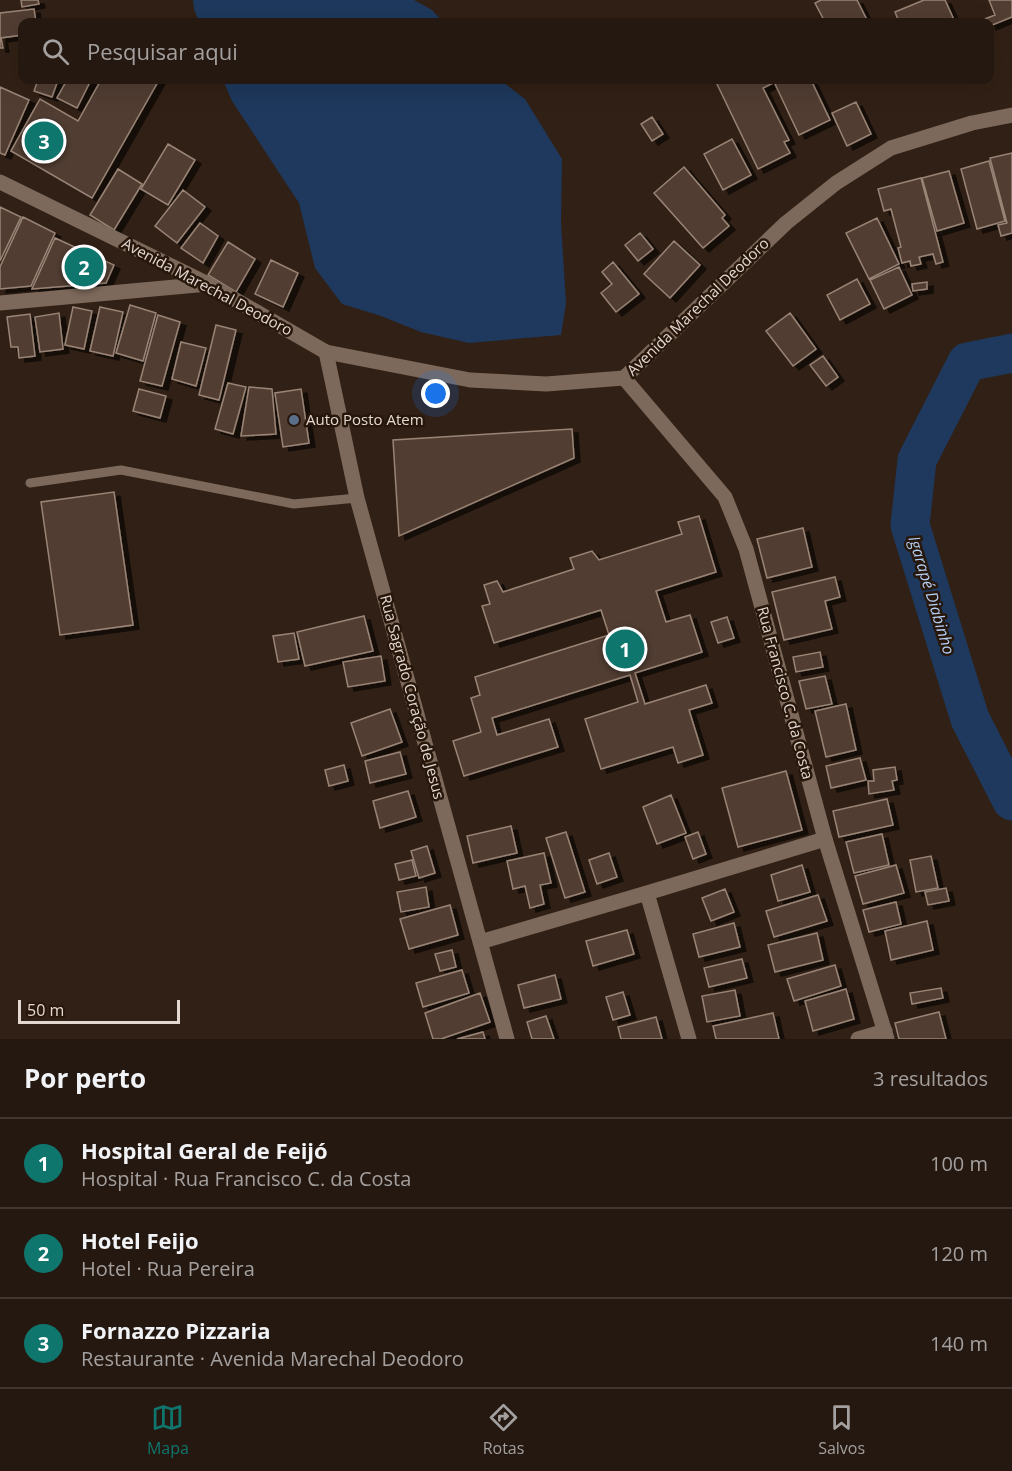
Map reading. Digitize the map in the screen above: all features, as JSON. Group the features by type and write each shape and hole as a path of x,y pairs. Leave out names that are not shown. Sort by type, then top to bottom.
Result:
{"street":[{"name":"Avenida Marechal Deodoro","path":"0,182 208,284 326,352 470,380 546,384 624,378 786,223 836,183 891,148 972,123 1012,115"},
{"path":"0,303 208,284"},
{"name":"Rua Sagrado Coração de Jesus","path":"326,352 357,498 507,1039"},
{"name":"Rua Francisco C. da Costa","path":"624,378 725,497 747,549 825,839 886,1035"},
{"path":"480,942 825,839"},
{"path":"647,893 689,1039"},
{"path":"858,1039 886,1035"}],"lane":[{"path":"30,483 121,470 294,504 357,498"}],"water":[{"path":"193,0 414,0 432,10 439,18 197,18"},
{"path":"225,84 505,84 525,99 562,159 561,224 566,303 561,335 469,343 421,332 342,304 315,268 299,203 232,101"}],"building":[{"path":"21,0 38,0 39,4 22,7"},
{"path":"821,0 857,0 866,18 823,18 815,3"},
{"path":"924,0 945,0 953,18 897,18 895,12"},
{"path":"989,0 1012,0 1012,17 994,24 994,18 987,18 995,15"},
{"path":"34,9 35,18 18,18 18,36 1,38 3,48 0,48 0,13"},
{"path":"37,84 57,84 52,97 34,91"},
{"path":"65,84 89,84 77,108 57,98"},
{"path":"99,84 157,84 92,198 11,151 40,99 78,121"},
{"path":"717,84 771,84 763,88 789,140 784,142 790,153 758,169"},
{"path":"775,84 813,84 830,120 799,135"},
{"path":"0,87 29,100 5,155 0,153"},
{"path":"856,102 871,134 847,146 832,113"},
{"path":"652,117 663,134 652,141 641,124"},
{"path":"732,139 751,175 723,190 704,154"},
{"path":"168,144 195,160 168,205 141,189"},
{"path":"1012,153 1012,233 1001,236 998,225 1007,223 990,158"},
{"path":"989,161 1005,221 977,229 961,169"},
{"path":"684,167 725,215 722,218 729,226 703,248 654,193"},
{"path":"118,169 142,184 114,230 90,215"},
{"path":"949,171 964,223 937,231 922,178"},
{"path":"921,178 943,262 936,264 933,254 919,257 921,264 911,266 910,261 902,263 898,248 901,247 891,209 884,211 878,189"},
{"path":"183,190 205,207 177,243 155,226"},
{"path":"0,207 21,217 0,261"},
{"path":"23,217 55,233 31,286 0,289 0,267"},
{"path":"877,218 899,264 869,279 846,233"},
{"path":"200,223 218,236 203,263 181,248"},
{"path":"640,233 653,249 638,261 625,245"},
{"path":"55,238 114,265 106,283 32,289"},
{"path":"674,241 700,265 670,298 644,274"},
{"path":"228,242 255,259 236,292 208,275"},
{"path":"271,260 298,273 283,307 255,294"},
{"path":"613,262 639,294 616,312 601,293 612,284 602,272"},
{"path":"899,267 912,295 884,309 870,280"},
{"path":"857,279 870,304 840,320 827,295"},
{"path":"927,282 927,289 913,291 912,284"},
{"path":"130,305 156,313 143,361 116,353"},
{"path":"73,307 92,311 84,349 65,345"},
{"path":"100,307 123,312 113,356 90,351"},
{"path":"59,313 63,349 40,352 35,317"},
{"path":"790,313 816,349 793,366 766,331"},
{"path":"30,314 35,356 19,358 18,347 11,347 7,317"},
{"path":"158,315 180,322 162,386 140,381"},
{"path":"216,325 236,330 219,400 199,395"},
{"path":"181,342 206,348 196,386 172,379"},
{"path":"823,356 838,377 826,386 810,365"},
{"path":"228,383 246,387 233,434 215,429"},
{"path":"249,387 272,389 276,434 241,436"},
{"path":"139,389 166,396 160,418 133,411"},
{"path":"301,389 309,443 283,447 275,393"},
{"path":"572,429 574,458 399,536 393,440"},
{"path":"114,492 133,625 60,635 41,502"},
{"path":"699,516 716,572 656,591 666,622 690,615 702,652 635,673 645,704 706,685 712,703 689,710 703,755 678,763 673,747 601,769 585,719 638,702 630,675 492,718 497,735 549,719 558,747 464,776 453,741 481,732 471,698 480,695 475,677 609,635 601,610 494,643 482,606 490,604 484,585 497,581 503,592 574,569 570,558 592,551 599,560 682,534 678,522"},
{"path":"803,528 812,567 767,578 757,539"},
{"path":"835,577 840,597 825,601 832,629 784,640 772,592"},
{"path":"364,616 373,651 305,666 297,632"},
{"path":"727,617 734,638 718,643 711,622"},
{"path":"294,633 299,659 278,662 273,636"},
{"path":"820,652 823,667 796,672 793,657"},
{"path":"381,656 385,681 348,687 343,662"},
{"path":"825,676 832,704 806,709 799,681"},
{"path":"846,704 856,750 826,757 815,711"},
{"path":"390,709 402,742 362,756 351,723"},
{"path":"400,752 406,774 370,783 365,761"},
{"path":"860,758 866,780 831,788 826,766"},
{"path":"344,765 348,781 329,786 325,770"},
{"path":"895,767 897,780 892,781 894,790 869,794 868,781 874,781 873,770"},
{"path":"786,771 802,830 738,847 722,788"},
{"path":"408,791 416,817 380,828 373,801"},
{"path":"671,795 686,833 657,844 643,807"},
{"path":"887,799 893,825 839,837 833,811"},
{"path":"511,826 517,853 473,863 467,836"},
{"path":"566,832 585,892 565,898 546,838"},
{"path":"698,832 706,854 693,859 685,837"},
{"path":"882,834 889,865 854,873 846,842"},
{"path":"427,846 435,873 419,878 411,851"},
{"path":"544,853 551,883 540,885 544,904 530,908 525,886 513,889 507,861"},
{"path":"609,853 617,877 597,884 589,860"},
{"path":"931,856 938,888 916,892 910,860"},
{"path":"412,860 416,876 399,880 395,864"},
{"path":"802,865 810,892 778,901 771,875"},
{"path":"896,865 904,893 863,904 855,876"},
{"path":"426,887 429,907 401,912 397,892"},
{"path":"946,888 949,901 928,905 925,892"},
{"path":"725,889 734,912 711,921 702,898"},
{"path":"818,895 827,921 774,937 766,911"},
{"path":"896,902 901,924 869,932 863,910"},
{"path":"450,905 458,935 409,949 400,919"},
{"path":"927,921 933,950 891,960 885,931"},
{"path":"734,923 740,947 699,957 693,934"},
{"path":"627,930 634,954 593,966 586,941"},
{"path":"817,933 823,960 775,972 768,945"},
{"path":"452,950 456,967 440,971 435,954"},
{"path":"742,959 747,978 709,987 704,968"},
{"path":"835,965 841,986 794,1001 787,979"},
{"path":"462,970 469,993 423,1007 416,983"},
{"path":"555,975 561,999 524,1008 518,985"},
{"path":"941,988 943,998 912,1004 910,993"},
{"path":"846,989 854,1019 813,1031 805,1001"},
{"path":"735,990 740,1016 707,1022 702,996"},
{"path":"623,992 630,1015 613,1020 606,997"},
{"path":"480,993 490,1022 441,1039 433,1039 425,1013"},
{"path":"939,1012 946,1039 899,1039 895,1023"},
{"path":"773,1013 779,1039 716,1039 713,1026"},
{"path":"546,1016 554,1039 532,1039 527,1022"},
{"path":"656,1017 662,1039 621,1039 618,1027"},
{"path":"483,1032 485,1039 457,1039"}],"waterway":[{"name":"Igarapé Diabinho","path":"1012,353 967,362 917,460 910,525 970,719 1012,801"}],"place":[{"name":"Fornazzo Pizzaria","path":"44,141"},
{"name":"Hotel Feijo","path":"84,267"},
{"name":"Auto Posto Atem","path":"294,420"},
{"name":"Hospital Geral de Feijó","path":"625,649"}]}
